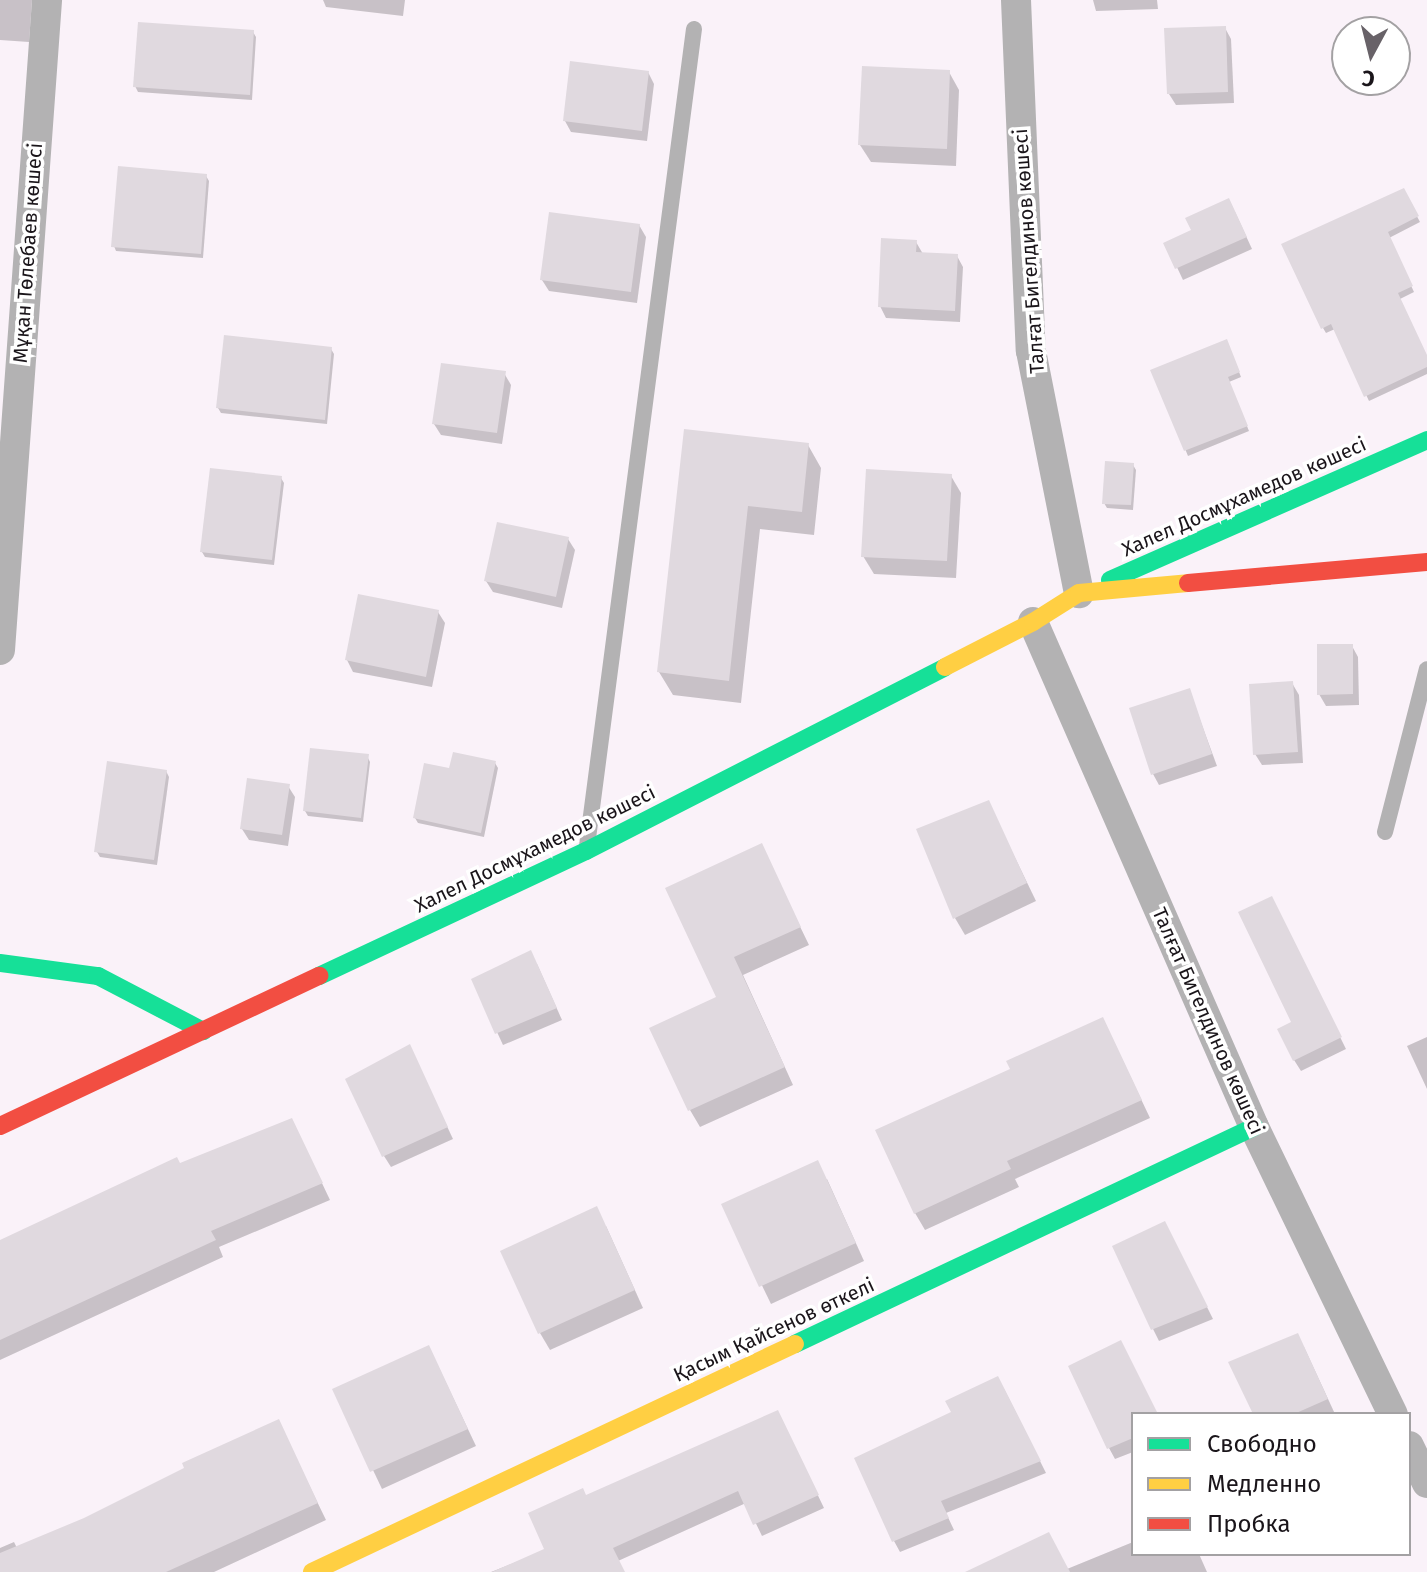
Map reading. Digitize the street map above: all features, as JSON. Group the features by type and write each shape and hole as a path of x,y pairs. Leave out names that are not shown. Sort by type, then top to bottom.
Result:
{"street":[{"name":"Мұқан Төлебаев көшесі","path":"0,650 47,0"},
{"name":"Талғат Бигелдинов көшесі","path":"1016,0 1031,351 1079,593"},
{"name":"Халел Досмұхамедов көшесі","path":"0,1126 586,851 1033,622 1079,593 1427,440"},
{"name":"Халел Досмұхамедов көшесі","path":"1079,593 1426,566"},
{"name":"Талғат Бигелдинов көшесі","path":"1033,622 1254,1127 1392,1412"},
{"path":"0,963 98,976 203,1031"},
{"name":"Қасым Қайсенов өткелі","path":"312,1572 1254,1127"},
{"path":"1411,1450 1427,1483"}],"lane":[{"path":"586,851 694,29"},
{"path":"1385,832 1427,669"}],"building":[{"path":"138,22 254,30 250,95 133,87"},
{"path":"1226,26 1228,92 1167,94 1164,28"},
{"path":"570,61 649,71 642,131 563,121"},
{"path":"862,66 950,70 947,149 858,145"},
{"path":"118,166 207,174 201,254 111,247"},
{"path":"1404,188 1419,216 1388,232 1413,286 1398,293 1427,355 1427,367 1364,397 1331,324 1321,329 1281,244"},
{"path":"1229,198 1247,237 1175,269 1163,243 1191,230 1185,218"},
{"path":"549,212 640,224 631,292 540,280"},
{"path":"881,238 917,240 916,252 958,254 955,311 878,307"},
{"path":"224,335 332,347 325,420 216,408"},
{"path":"1227,339 1240,372 1228,377 1248,426 1184,451 1150,370"},
{"path":"441,363 506,371 497,433 432,424"},
{"path":"684,429 809,443 802,512 748,506 729,681 657,672"},
{"path":"1105,461 1134,463 1131,505 1102,504"},
{"path":"210,468 282,476 272,560 200,552"},
{"path":"866,469 952,474 947,561 861,557"},
{"path":"497,522 569,537 556,597 484,581"},
{"path":"358,594 439,610 426,677 345,660"},
{"path":"1317,644 1353,644 1353,694 1317,695"},
{"path":"1293,681 1298,752 1253,755 1249,684"},
{"path":"1190,688 1212,754 1151,775 1129,708"},
{"path":"310,748 369,754 361,818 303,811"},
{"path":"453,752 496,761 481,833 413,818 424,763 449,768"},
{"path":"107,761 167,770 154,860 94,852"},
{"path":"247,778 290,784 282,835 240,829"},
{"path":"989,800 1027,883 953,919 916,829"},
{"path":"762,843 801,927 734,957 785,1067 688,1111 649,1028 716,997 665,888"},
{"path":"1272,896 1342,1037 1293,1061 1277,1029 1291,1022 1238,912"},
{"path":"531,950 557,1008 495,1034 471,979"},
{"path":"1103,1017 1142,1100 1007,1161 1011,1169 914,1214 875,1130 1010,1069 1006,1061"},
{"path":"410,1044 448,1127 382,1157 345,1079"},
{"path":"292,1118 323,1183 211,1231 216,1240 0,1340 0,1240 177,1157 180,1163"},
{"path":"818,1160 856,1243 759,1287 721,1204"},
{"path":"597,1206 635,1290 538,1334 500,1251"},
{"path":"1165,1221 1208,1307 1151,1330 1112,1246"},
{"path":"1298,1333 1328,1399 1299,1412 1252,1412 1228,1362"},
{"path":"1121,1340 1157,1412 1131,1412 1131,1439 1107,1449 1068,1366"},
{"path":"429,1345 468,1429 370,1472 332,1389"},
{"path":"998,1376 1041,1461 941,1501 949,1518 892,1542 854,1458 951,1412 945,1401"},
{"path":"778,1410 819,1495 753,1525 738,1491 613,1548 625,1572 492,1572 544,1549 528,1513 583,1488 586,1495"},
{"path":"279,1419 318,1503 166,1572 0,1572 0,1553 84,1518 184,1468 182,1463"},
{"path":"1049,1532 1070,1572 965,1572"}],"traffic: fast":[{"path":"1110,580 1427,440"},
{"path":"319,976 586,851 945,667"},
{"path":"0,963 98,976 203,1031"},
{"path":"795,1344 1254,1127"}],"traffic: slow":[{"path":"945,667 1033,622 1079,593 1188,583"},
{"path":"312,1572 795,1344"}],"traffic: jam":[{"path":"1188,583 1427,562"},
{"path":"0,1126 319,976"}]}
